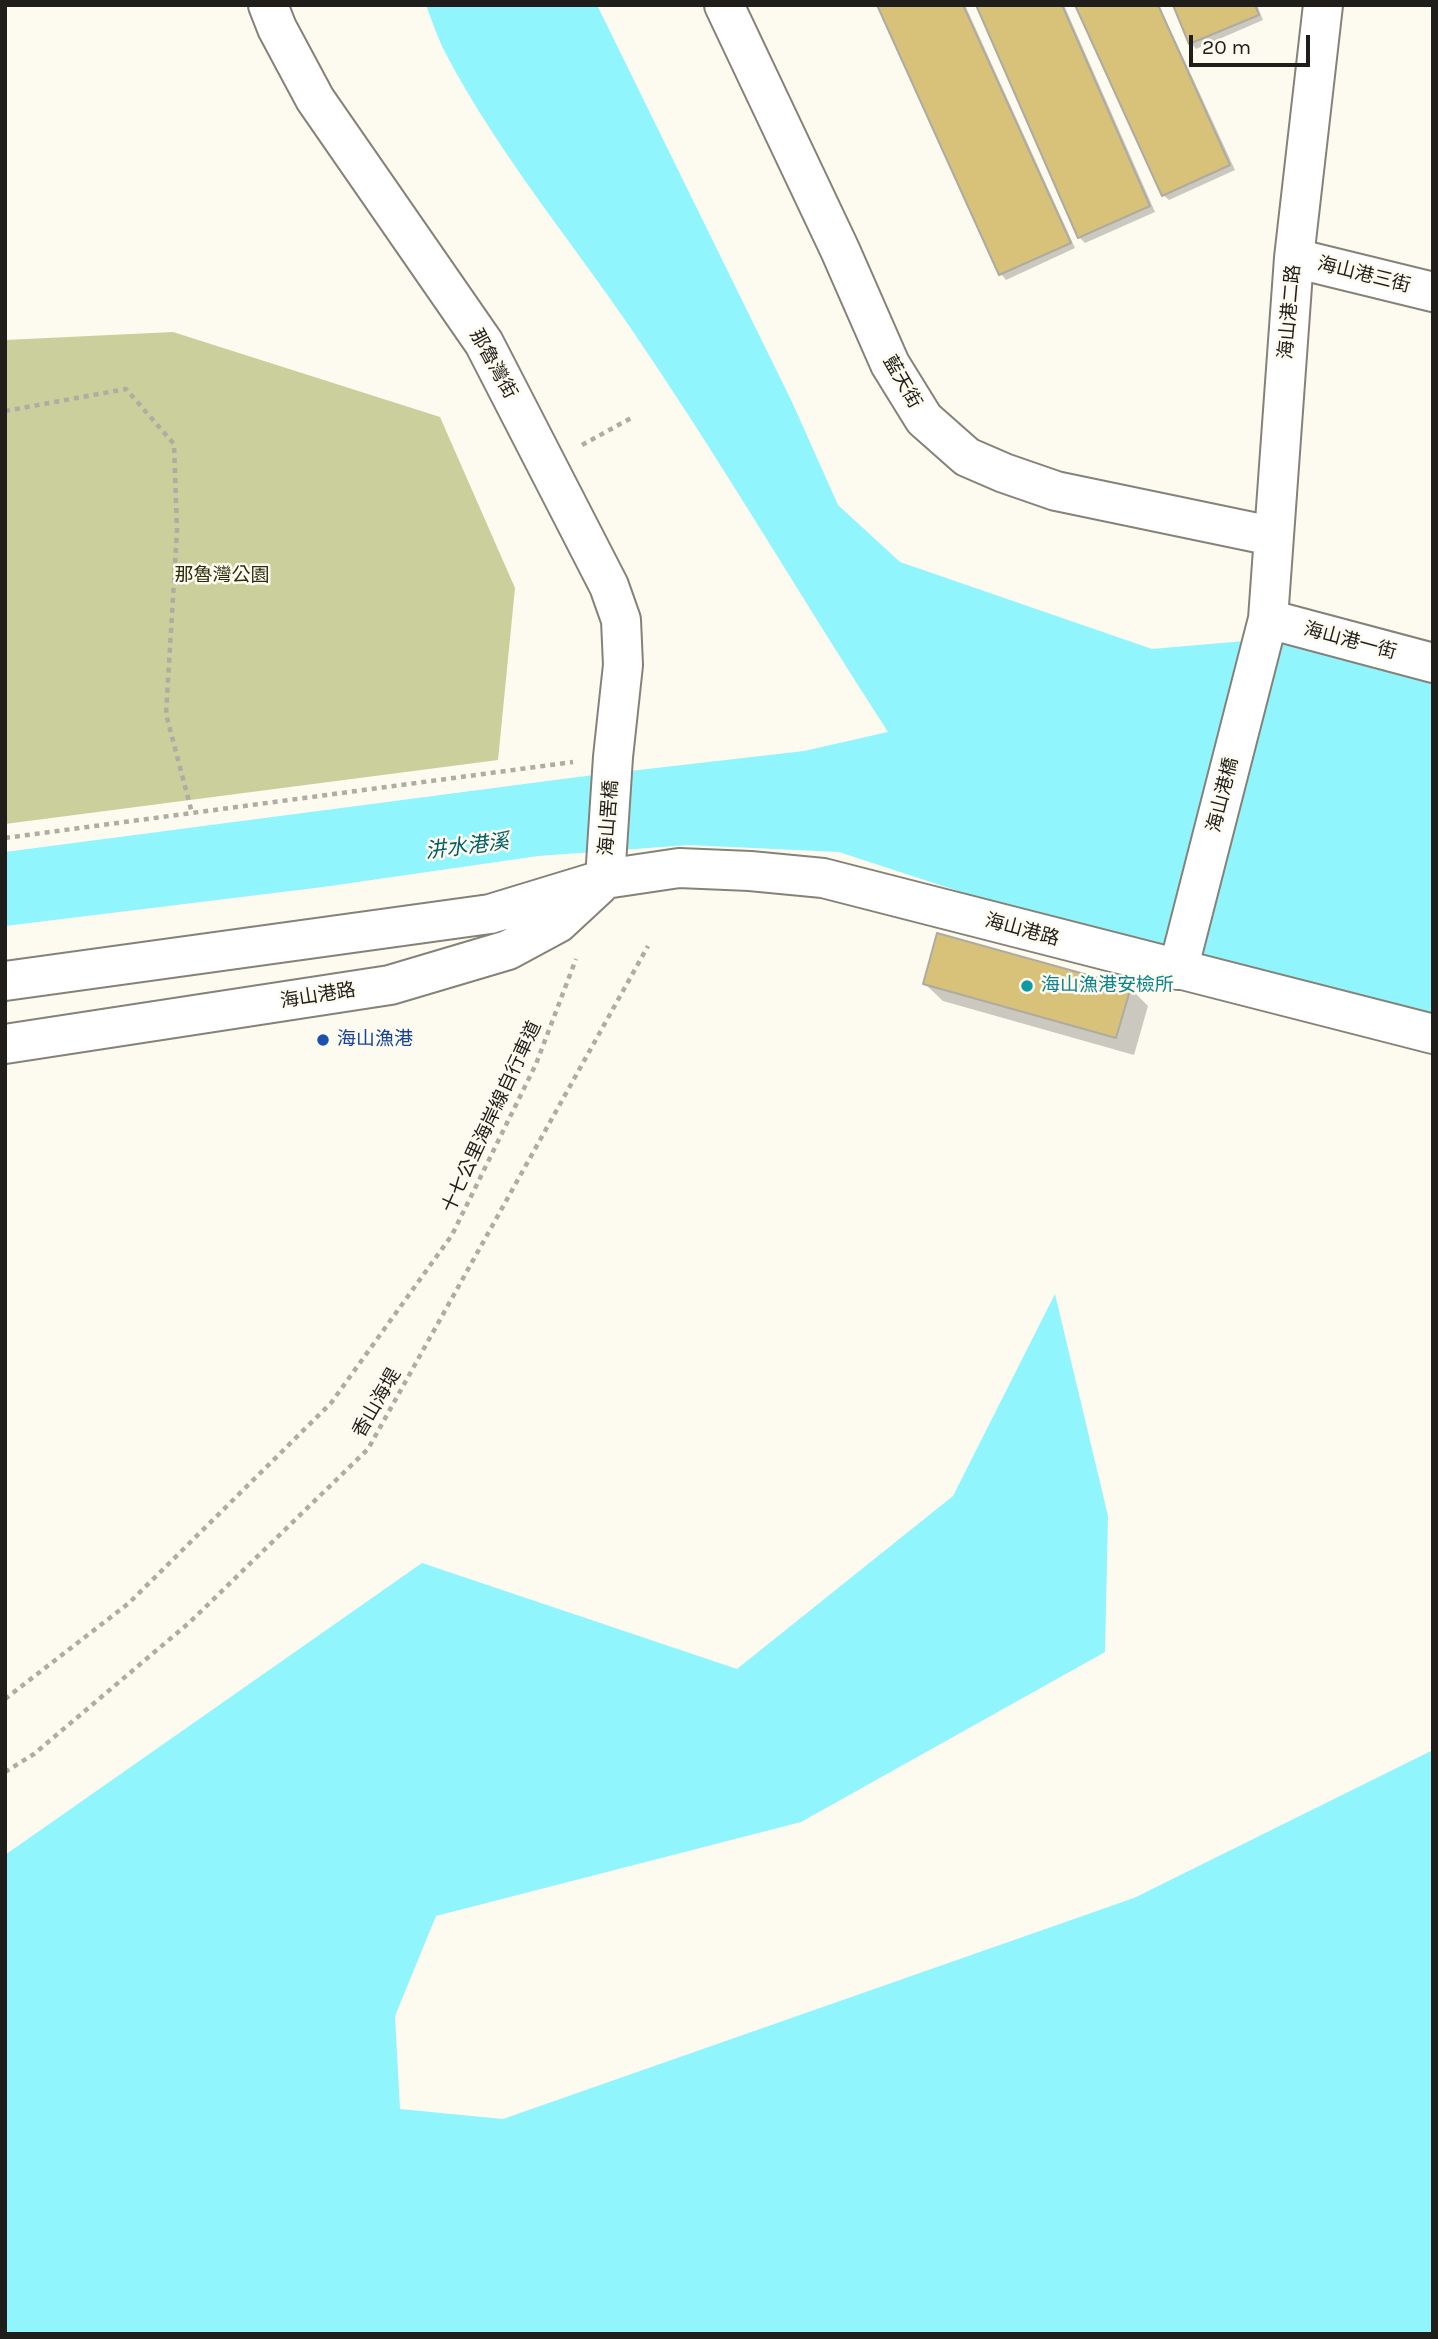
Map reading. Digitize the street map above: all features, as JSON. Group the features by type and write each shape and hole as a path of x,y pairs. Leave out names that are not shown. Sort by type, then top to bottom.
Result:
{"street":[{"name":"那魯灣街","path":"268,5 277,28 315,99 484,343 609,586 621,620 623,665 613,757"},
{"name":"藍天街","path":"724,5 840,250 890,364 924,419 967,457 1043,487 1100,502 1272,536"},
{"name":"海山港二路","path":"1268,619 1294,258 1323,5"},
{"name":"海山港三街","path":"1294,258 1433,292"},
{"name":"海山港一街","path":"1268,619 1433,663"},
{"name":"海山港橋","path":"1178,970 1268,619"},
{"name":"海山罟橋","path":"605,879 613,757"},
{"name":"海山港路","path":"5,981 490,914 605,879 679,868 823,878 1433,1034"},
{"name":"海山港路","path":"5,1044 390,985 508,950 558,923 605,879"}],"path":[{"path":"5,411 126,388 174,444 177,531 166,714 192,813"},
{"path":"548,465 633,417"},
{"path":"5,838 613,757"},
{"name":"香山海堤","path":"5,1772 34,1754 190,1622 368,1449 648,946"},
{"name":"十七公里海岸線自行車道","path":"5,1699 130,1603 331,1403 452,1235 536,1064 578,953"}],"green space":[{"name":"那魯灣公園","path":"173,332 440,417 515,588 498,760 5,824 5,340"}],"water":[{"name":"汫水港溪","path":"426,5 597,5 792,402 838,505 900,562 1152,649 1326,634 1433,663 1433,1032 1215,975 839,852 689,845 538,856 323,887 5,926 5,852 578,777 804,751 888,732 665,380 488,126 446,54"},
{"path":"1055,1294 1108,1516 1105,1652 801,1822 436,1916 395,2016 400,2109 503,2119 1134,1898 1433,1750 1433,2334 5,2334 5,1855 422,1563 737,1669 953,1496"}],"building":[{"path":"877,5 963,5 1071,243 999,275"},
{"path":"976,5 1062,5 1150,206 1078,238"},
{"path":"1075,5 1158,5 1230,165 1162,196"},
{"path":"1173,5 1255,5 1259,15 1189,44"},
{"name":"海山漁港安檢所","path":"937,933 1131,987 1116,1038 923,984"}],"place":[{"name":"海山漁港安檢所","path":"1027,986"},
{"name":"海山漁港","path":"323,1040"}]}
